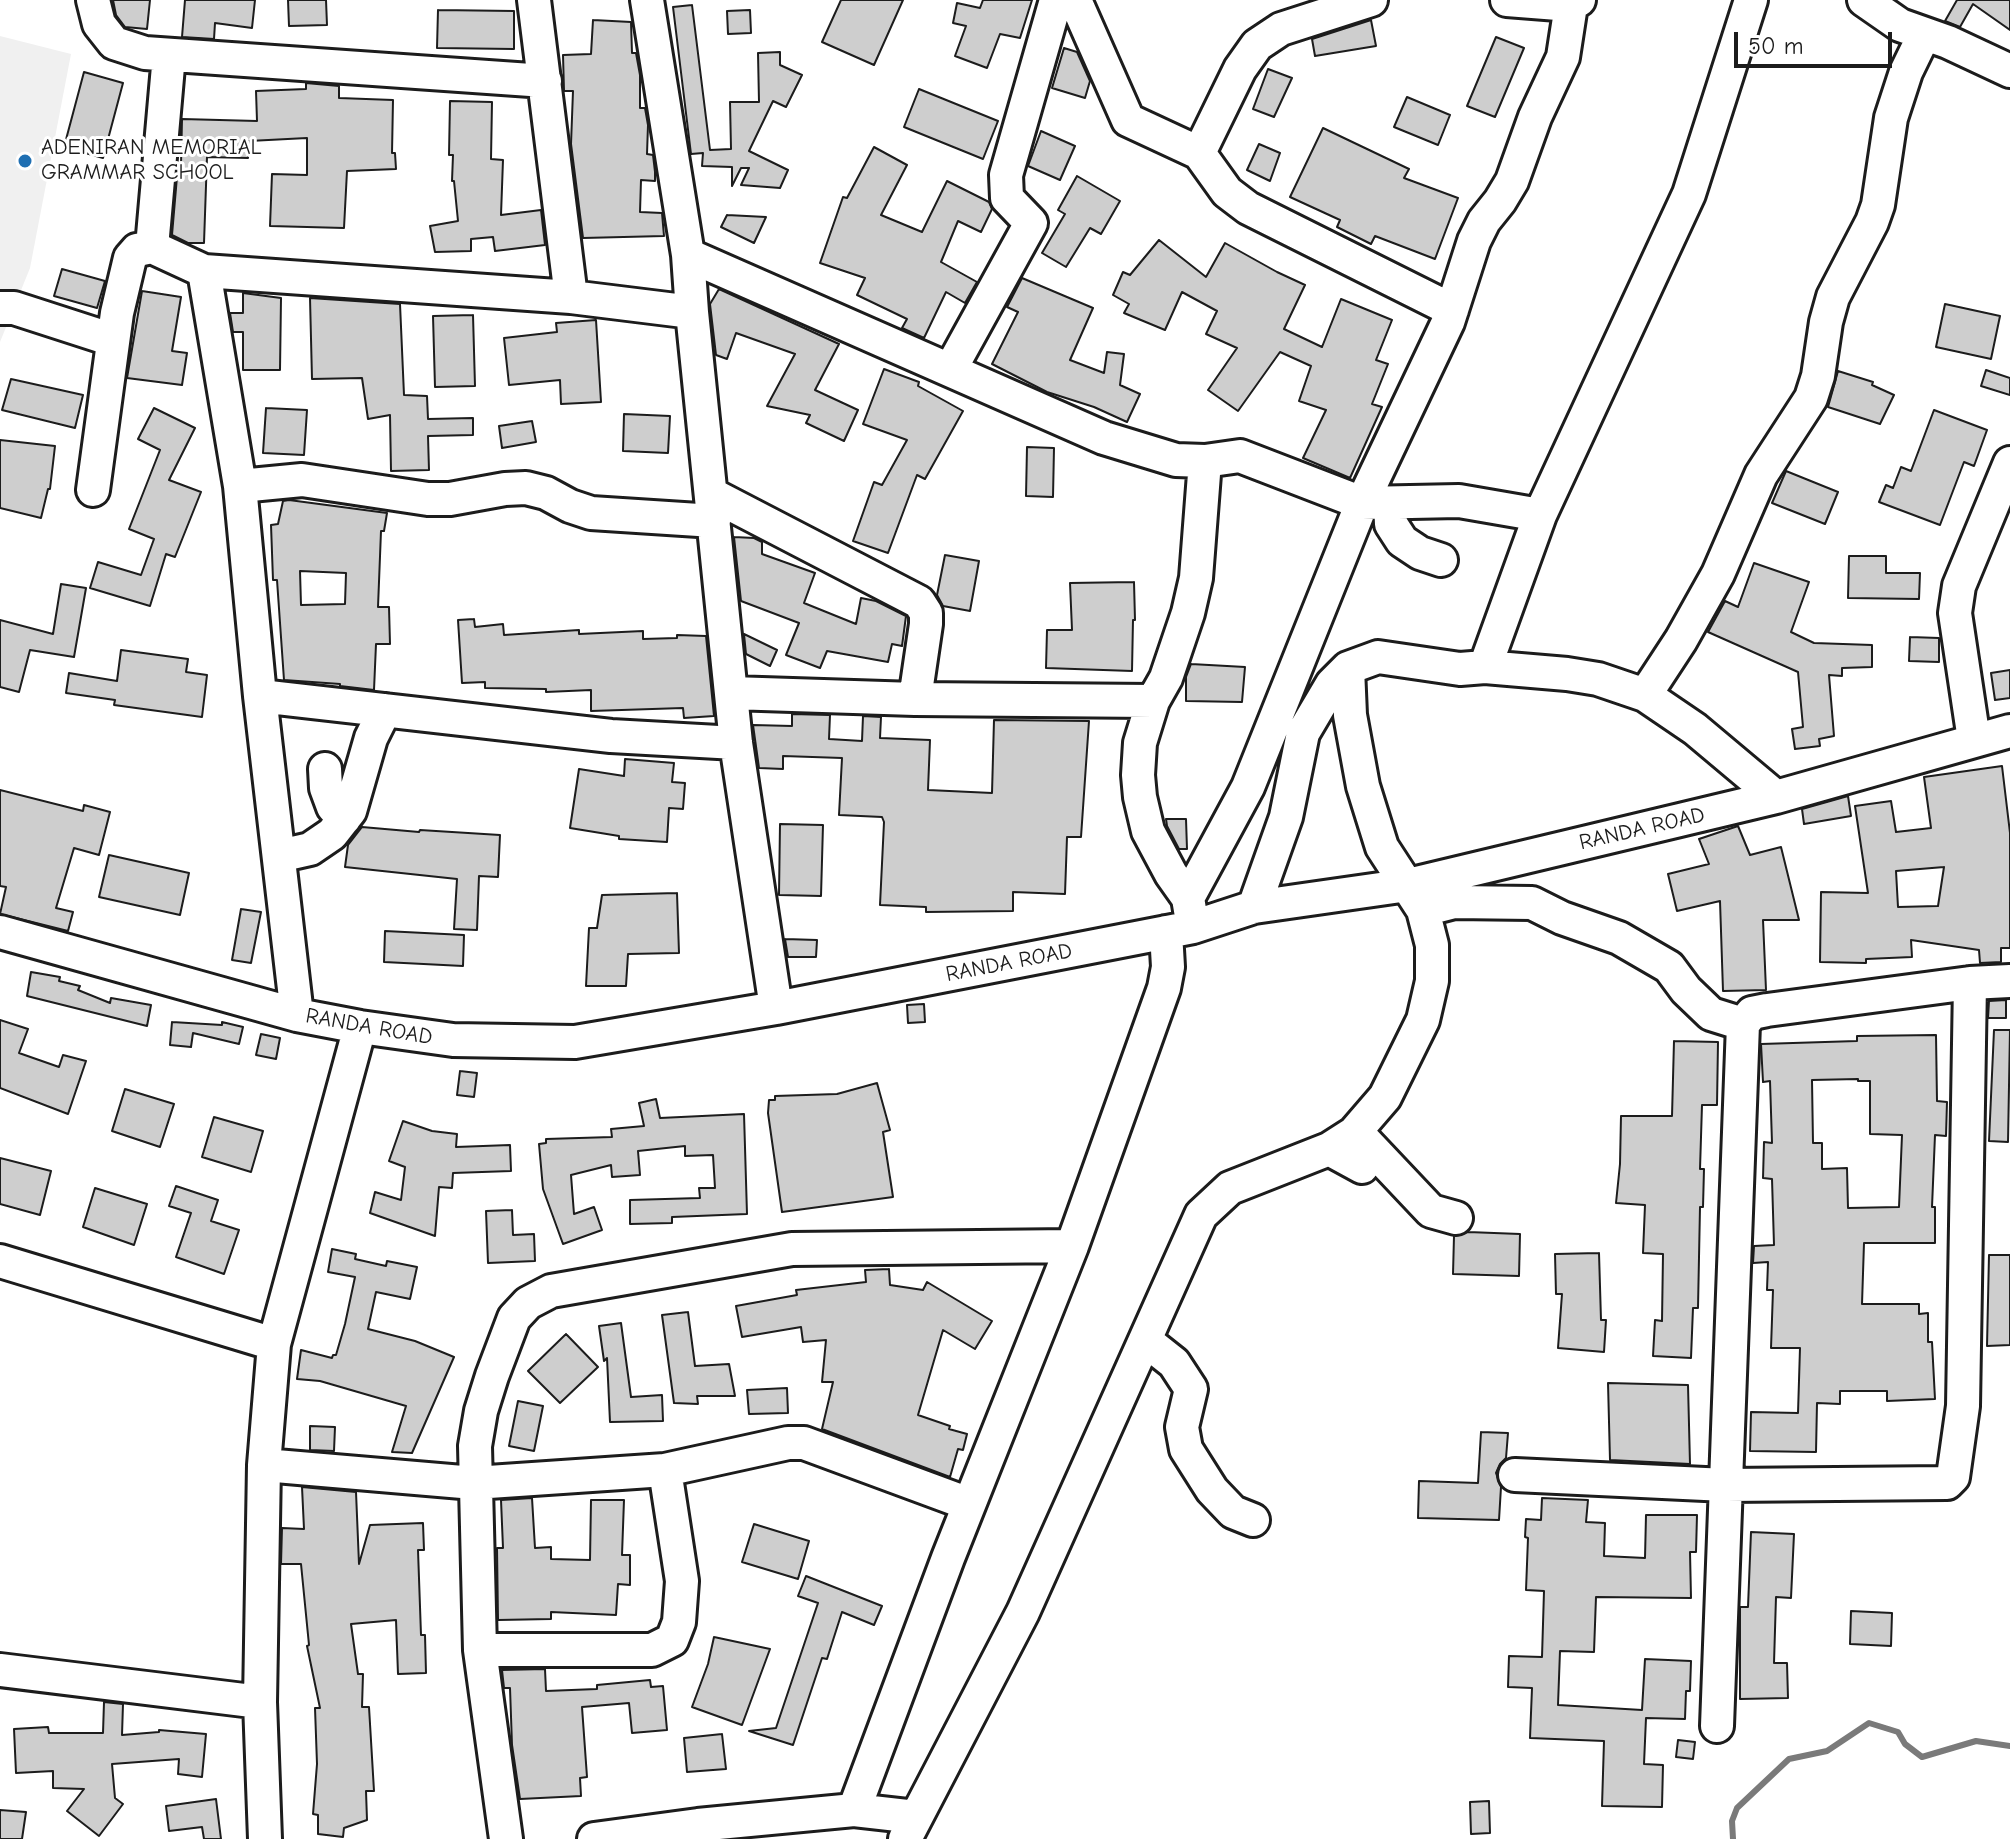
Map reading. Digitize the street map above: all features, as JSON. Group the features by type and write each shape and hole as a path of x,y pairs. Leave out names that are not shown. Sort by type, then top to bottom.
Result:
{"street":[{"path":"93,0 99,24 114,43 145,53 545,81"},
{"path":"534,0 571,297"},
{"path":"950,370 1031,223 1007,198 1006,175 1056,0"},
{"path":"1075,0 1128,120 1199,153 1227,192 1248,208 1452,310"},
{"path":"1199,153 1240,69 1257,45 1281,29 1371,0"},
{"path":"854,1810 969,1504 1072,1246 1164,988 1183,919 1248,787 1376,503 1452,310 1474,241 1512,181 1535,117 1563,57 1575,3 1507,0"},
{"path":"1485,667 1540,515 1684,207 1751,0"},
{"path":"1864,0 1900,25 1948,42 2010,71"},
{"path":"644,3 688,255 736,743 776,1008"},
{"path":"1645,695 1681,640 1718,574 1761,475 1811,398 1833,297 1875,214 1891,118 1906,72 1924,35"},
{"path":"152,247 169,55"},
{"path":"93,490 117,313 130,258 137,250 152,247 204,271 571,297 692,312"},
{"path":"688,255 1104,438 1176,460 1205,461 1240,456 1376,503 1459,501 1540,515"},
{"path":"204,271 240,486 260,696 297,1015"},
{"path":"0,308 14,308 113,340"},
{"path":"1183,919 1171,874 1148,831 1138,775 1140,743 1153,701 1166,678 1196,578 1205,461"},
{"path":"1974,740 1955,613 1959,586 2010,465"},
{"path":"240,486 302,480 428,499 450,499 526,488 546,493 591,513 713,508 919,602 926,613 926,624 915,699"},
{"path":"1376,503 1402,541 1420,553 1441,560"},
{"path":"1254,907 1286,817 1303,733 1332,684 1348,668 1378,657 1460,669 1485,667 1567,674 1598,679 1645,695 1695,729 1776,797"},
{"path":"594,1839 854,1810 910,1828 1023,1612 1201,1215 1230,1188 1329,1149 1354,1133 1385,1097 1423,1020 1432,981 1432,945 1415,898 1382,847 1363,786 1350,715 1348,668"},
{"path":"731,693 915,699 1153,701"},
{"path":"260,696 611,736 736,743"},
{"path":"279,856 310,849 332,834 350,811 371,738 385,710"},
{"name":"RANDA ROAD","path":"0,932 297,1015 453,1040 575,1042 776,1008 1183,919 1254,907 1415,898 2010,731"},
{"path":"325,769 333,807 344,819"},
{"path":"1415,898 1532,903 1562,918 1619,938 1669,967 1686,990 1711,1014 1743,1024"},
{"path":"1717,1726 1743,1024 1752,1013 1970,983 2010,981"},
{"path":"1515,1475 1726,1485 1947,1483 1953,1477 1963,1406 1970,983"},
{"path":"265,1839 260,1702 264,1465 274,1344 360,1027"},
{"path":"1329,1149 1362,1167 1363,1139 1431,1211 1456,1218"},
{"path":"506,1839 480,1650 475,1446 481,1411 514,1318 528,1303 551,1291 792,1249 1072,1246"},
{"path":"0,1261 274,1344"},
{"path":"1145,1340 1174,1363 1191,1389 1182,1427 1186,1449 1212,1490 1233,1512 1253,1520"},
{"path":"264,1465 474,1483 665,1470 788,1443 804,1443 969,1504"},
{"path":"480,1650 652,1650 672,1640 679,1622 682,1581 665,1470"},
{"path":"0,1670 260,1702"}],"shaded area":[{"name":"ADENIRAN MEMORIAL GRAMMAR SCHOOL","path":"0,36 71,54 30,268 0,342"}],"building":[{"path":"113,0 150,0 147,29 125,27 116,15"},
{"path":"185,0 255,0 252,28 215,23 214,39 182,37"},
{"path":"288,0 326,0 327,25 289,26"},
{"path":"841,0 903,0 874,65 822,42"},
{"path":"983,0 1032,0 1020,38 1000,34 987,68 955,56 966,26 953,23 957,3 980,8"},
{"path":"1957,0 2010,0 2010,30 1973,4 1960,27 1945,21"},
{"path":"692,5 710,150 731,149 730,102 759,102 758,53 780,52 780,65 802,75 786,107 773,101 749,151 788,170 780,188 741,185 749,168 741,168 732,186 732,167 702,166 703,153 691,154 673,7"},
{"path":"438,10 514,11 514,49 437,48"},
{"path":"750,10 751,33 728,34 727,11"},
{"path":"593,20 631,22 632,53 636,53 640,75 640,108 645,108 648,125 647,154 653,155 655,172 655,181 641,180 640,212 662,213 664,236 583,238 571,144 573,91 564,91 563,55 591,54"},
{"path":"1371,20 1376,46 1315,56 1312,39"},
{"path":"1496,37 1524,48 1495,117 1467,106"},
{"path":"1064,48 1077,52 1090,81 1085,98 1052,88"},
{"path":"1268,69 1292,78 1274,117 1253,109"},
{"path":"84,72 123,83 103,158 64,147"},
{"path":"306,83 339,86 339,98 393,100 392,153 395,153 396,169 347,171 344,228 270,226 272,174 307,175 307,138 249,141 248,158 207,157 204,243 188,243 172,235 178,165 181,165 182,119 257,121 256,91 306,89"},
{"path":"919,89 998,121 983,159 904,127"},
{"path":"1407,97 1450,115 1438,145 1394,127"},
{"path":"450,101 492,102 491,159 503,160 501,215 541,210 545,245 495,251 493,237 471,239 471,251 435,252 430,226 458,221 452,181 453,155 449,155"},
{"path":"1323,128 1409,169 1404,178 1458,198 1435,259 1375,236 1371,244 1337,227 1340,220 1290,197"},
{"path":"1041,131 1075,146 1060,180 1028,166"},
{"path":"1259,144 1280,153 1270,181 1247,170"},
{"path":"874,147 907,165 881,215 922,232 947,181 989,202 992,209 981,232 958,221 941,262 977,282 965,303 946,292 924,338 902,328 907,319 857,295 865,278 820,263 843,197 847,198"},
{"path":"1077,176 1120,201 1101,234 1090,228 1066,267 1042,253 1065,214 1058,210"},
{"path":"727,215 766,217 754,243 721,227"},
{"path":"1159,240 1206,277 1225,243 1305,285 1284,329 1322,347 1341,299 1392,320 1376,360 1388,364 1372,404 1382,407 1350,478 1303,458 1326,410 1299,401 1311,366 1280,352 1238,411 1208,390 1237,348 1206,334 1217,311 1182,292 1165,330 1124,313 1129,304 1113,295 1123,272 1130,275"},
{"path":"62,269 105,281 97,308 54,296"},
{"path":"1022,278 1093,308 1070,360 1104,373 1107,352 1124,354 1120,385 1140,394 1127,422 1094,407 1047,392 992,364 1018,312 1007,307"},
{"path":"719,289 839,344 815,390 858,410 844,441 806,423 810,415 767,406 795,354 736,333 727,359 716,355 710,304"},
{"path":"142,291 181,297 172,351 187,353 182,385 127,378"},
{"path":"243,293 281,298 280,370 243,370 243,332 233,332 230,313 243,313"},
{"path":"310,298 400,304 404,395 427,396 428,419 473,418 473,435 428,436 429,470 391,471 390,415 368,419 362,378 312,379"},
{"path":"1945,304 2000,316 1991,359 1936,347"},
{"path":"473,315 475,386 435,387 433,316"},
{"path":"596,320 601,402 561,404 560,380 509,385 504,338 557,332 556,323"},
{"path":"884,369 919,382 918,386 963,411 925,479 917,475 888,553 853,541 874,482 882,485 907,440 863,424"},
{"path":"1986,370 2010,378 2010,395 1981,386"},
{"path":"1838,371 1873,382 1872,385 1894,395 1880,424 1828,407"},
{"path":"11,379 83,395 75,428 2,410"},
{"path":"154,408 195,428 169,480 201,492 175,557 166,554 150,606 90,588 98,562 141,575 154,539 129,529 160,450 138,439"},
{"path":"266,408 307,410 304,455 263,453"},
{"path":"1934,410 1987,430 1974,466 1964,462 1940,525 1879,502 1886,485 1893,488 1901,467 1911,471"},
{"path":"624,414 670,416 668,453 623,451"},
{"path":"532,421 536,442 502,448 499,426"},
{"path":"0,440 55,446 50,489 41,518 0,508"},
{"path":"1027,447 1054,448 1053,497 1026,496"},
{"path":"1786,471 1838,492 1825,524 1772,503"},
{"path":"283,501 387,513 384,531 381,531 378,607 389,607 390,644 376,644 374,690 284,680 277,580 273,580 271,525 278,524","holes":["300,571 346,573 345,604 301,605"]},
{"path":"734,537 754,538 762,542 762,554 815,573 804,603 856,624 861,598 876,601 906,616 902,646 892,644 888,662 827,651 820,668 786,655 799,623 741,601"},
{"path":"945,555 979,561 970,611 943,606 937,595"},
{"path":"1849,556 1886,556 1886,573 1920,573 1919,599 1848,598"},
{"path":"1754,563 1809,582 1791,632 1814,643 1872,645 1872,667 1842,668 1842,676 1829,675 1834,736 1819,739 1820,746 1795,749 1792,729 1803,727 1798,672 1708,632 1725,601 1738,607"},
{"path":"1134,582 1132,671 1046,668 1047,630 1072,630 1070,583"},
{"path":"61,584 86,588 74,657 30,650 19,692 0,687 0,620 53,634"},
{"path":"474,619 475,627 503,624 504,635 579,630 579,634 643,631 643,639 706,636 714,716 684,718 683,708 591,711 591,690 546,692 546,689 485,688 485,682 462,683 458,620"},
{"path":"744,634 777,650 770,666 746,654"},
{"path":"1910,637 1939,638 1939,662 1909,661"},
{"path":"121,650 188,659 186,672 207,675 202,717 114,705 115,700 66,693 69,673 117,681"},
{"path":"1191,664 1245,667 1242,702 1186,701 1186,677"},
{"path":"2010,670 2010,698 1995,700 1991,673"},
{"path":"792,714 830,715 829,739 862,741 863,716 881,717 880,738 930,740 928,790 992,793 994,720 1089,721 1081,837 1067,837 1065,894 1013,892 1013,911 926,912 926,907 880,905 884,822 882,817 839,815 842,758 783,756 783,769 759,768 753,725 792,726"},
{"path":"625,759 674,763 672,782 685,783 683,809 669,808 667,842 619,839 619,836 570,828 579,769 624,776"},
{"path":"2002,766 2010,833 2010,948 2001,948 2001,962 1980,963 1979,950 1911,940 1912,957 1866,959 1866,963 1820,962 1821,892 1868,893 1855,806 1891,801 1896,832 1931,828 1924,777","holes":["1944,867 1938,906 1898,907 1896,871"]},
{"path":"0,790 83,811 84,805 110,812 99,855 74,848 56,908 73,912 68,931 0,914 6,887 0,886"},
{"path":"1848,796 1851,816 1804,824 1802,809"},
{"path":"1166,819 1186,819 1187,849 1179,849"},
{"path":"780,824 823,825 821,896 779,895"},
{"path":"1738,826 1750,855 1781,847 1799,920 1763,920 1766,990 1723,991 1720,901 1677,911 1668,874 1709,864 1699,839"},
{"path":"362,827 500,835 498,877 479,876 477,930 454,929 457,879 345,867 348,845"},
{"path":"109,855 189,873 180,915 99,897"},
{"path":"677,893 679,953 628,954 626,986 586,986 589,928 597,928 602,895"},
{"path":"241,909 261,912 251,963 232,960"},
{"path":"385,931 464,935 463,966 384,962"},
{"path":"785,939 817,940 816,957 788,957"},
{"path":"31,972 60,977 59,981 80,986 78,990 110,1003 111,998 151,1005 147,1026 27,996"},
{"path":"2006,1000 2006,1018 1988,1018 1989,1001"},
{"path":"924,1004 925,1022 908,1023 907,1005"},
{"path":"0,1020 28,1029 19,1053 59,1067 63,1055 86,1061 68,1114 0,1088"},
{"path":"172,1022 222,1025 222,1022 243,1027 239,1044 193,1033 191,1047 170,1045"},
{"path":"1994,1030 2010,1030 2008,1142 1989,1141"},
{"path":"261,1034 280,1038 276,1059 256,1055"},
{"path":"1936,1035 1937,1101 1947,1102 1946,1136 1935,1135 1932,1207 1935,1207 1935,1243 1864,1243 1862,1304 1919,1304 1919,1314 1928,1313 1935,1399 1887,1401 1887,1391 1840,1391 1840,1404 1817,1403 1816,1452 1750,1451 1751,1412 1798,1413 1800,1348 1771,1348 1773,1290 1767,1290 1768,1262 1753,1263 1754,1246 1774,1245 1772,1179 1763,1178 1764,1142 1772,1143 1770,1081 1763,1082 1761,1044 1857,1041 1857,1036","holes":["1812,1080 1870,1081 1870,1134 1902,1135 1899,1207 1848,1208 1847,1168 1822,1169 1822,1143 1813,1143"]},
{"path":"1674,1041 1718,1042 1717,1105 1702,1105 1700,1169 1704,1169 1703,1207 1700,1207 1698,1308 1693,1308 1691,1358 1653,1356 1655,1320 1662,1321 1663,1254 1643,1253 1645,1205 1616,1203 1621,1116 1672,1116"},
{"path":"460,1071 477,1073 474,1097 457,1095"},
{"path":"877,1083 890,1130 883,1132 893,1197 782,1212 768,1113 769,1100 775,1100 775,1096 837,1094"},
{"path":"125,1089 174,1104 160,1147 112,1131"},
{"path":"656,1099 660,1118 744,1114 747,1214 672,1217 672,1223 630,1224 630,1200 700,1198 699,1188 715,1188 713,1155 685,1156 685,1146 638,1151 640,1175 612,1177 611,1165 571,1175 574,1214 594,1207 602,1230 563,1244 543,1189 539,1144 546,1143 546,1139 612,1137 611,1129 644,1126 639,1103"},
{"path":"214,1117 263,1131 251,1172 202,1157"},
{"path":"403,1121 432,1131 457,1134 456,1147 510,1145 511,1171 453,1173 452,1188 439,1187 435,1236 370,1213 375,1192 401,1200 405,1167 389,1161"},
{"path":"0,1158 51,1171 40,1215 0,1204"},
{"path":"176,1186 218,1200 211,1221 239,1230 224,1274 176,1257 191,1213 169,1206"},
{"path":"95,1188 147,1204 134,1245 83,1227"},
{"path":"512,1210 513,1235 534,1234 535,1261 488,1263 486,1211"},
{"path":"1468,1232 1520,1234 1519,1276 1453,1274 1454,1236"},
{"path":"332,1249 356,1254 355,1259 386,1266 387,1261 417,1267 410,1299 376,1292 368,1329 415,1341 454,1357 412,1453 392,1452 406,1406 320,1381 297,1379 301,1350 332,1358 336,1355 345,1324 355,1277 328,1272"},
{"path":"1599,1253 1601,1320 1606,1320 1604,1352 1558,1348 1562,1294 1556,1294 1555,1254"},
{"path":"1989,1255 2010,1255 2010,1345 1987,1346"},
{"path":"889,1269 890,1285 923,1290 927,1282 992,1321 975,1349 943,1330 918,1415 967,1434 963,1450 958,1449 950,1477 822,1429 833,1382 822,1382 826,1340 803,1342 801,1327 742,1337 736,1306 797,1295 796,1290 866,1282 865,1270"},
{"path":"688,1312 695,1366 729,1364 735,1396 697,1396 698,1404 674,1403 662,1315"},
{"path":"621,1323 631,1397 662,1395 663,1421 610,1422 607,1358 604,1361 599,1326"},
{"path":"566,1334 598,1367 560,1403 528,1371"},
{"path":"1608,1383 1688,1385 1690,1464 1610,1460"},
{"path":"787,1388 788,1413 749,1414 747,1390"},
{"path":"518,1401 543,1406 534,1451 509,1446"},
{"path":"310,1426 335,1427 334,1451 310,1450"},
{"path":"1481,1432 1508,1433 1506,1458 1496,1473 1501,1487 1499,1520 1418,1518 1419,1481 1478,1483"},
{"path":"302,1487 356,1492 359,1564 370,1525 423,1523 424,1550 418,1550 421,1635 425,1635 426,1673 398,1674 396,1620 351,1624 358,1674 363,1674 362,1707 369,1707 374,1791 366,1791 367,1820 344,1828 343,1837 318,1834 318,1815 313,1814 317,1764 315,1708 320,1708 307,1646 301,1564 281,1564 282,1528 304,1529"},
{"path":"532,1498 535,1548 551,1547 551,1559 590,1560 591,1500 624,1500 622,1555 630,1555 630,1585 618,1584 616,1615 551,1612 551,1619 498,1620 497,1548 503,1548 501,1500"},
{"path":"1542,1498 1588,1500 1586,1522 1605,1523 1604,1556 1645,1558 1646,1515 1697,1515 1696,1552 1690,1552 1691,1598 1596,1597 1594,1652 1560,1651 1558,1705 1642,1710 1645,1659 1691,1661 1685,1719 1646,1718 1644,1764 1663,1765 1662,1807 1602,1806 1604,1741 1530,1738 1532,1688 1508,1687 1509,1656 1542,1657 1544,1591 1526,1590 1528,1538 1525,1537 1526,1519 1541,1520"},
{"path":"754,1524 809,1541 798,1579 742,1562"},
{"path":"1751,1532 1794,1534 1791,1598 1776,1597 1774,1663 1787,1663 1788,1698 1740,1699 1740,1607 1748,1607"},
{"path":"806,1576 882,1606 874,1625 842,1612 827,1659 822,1658 793,1745 749,1731 776,1728 818,1603 798,1596"},
{"path":"1851,1611 1892,1613 1891,1646 1850,1644"},
{"path":"714,1637 770,1649 742,1725 692,1707"},
{"path":"545,1669 546,1691 597,1689 597,1685 650,1680 651,1687 663,1686 667,1730 632,1733 629,1703 582,1707 587,1777 580,1778 581,1796 520,1799 512,1745 510,1688 504,1688 502,1670"},
{"path":"104,1702 123,1704 122,1735 159,1730 206,1734 202,1777 178,1774 179,1759 112,1764 115,1798 123,1804 99,1836 67,1811 84,1789 53,1788 53,1771 16,1773 14,1729 48,1727 49,1733 103,1733"},
{"path":"722,1734 726,1769 687,1772 684,1738"},
{"path":"1678,1740 1695,1742 1693,1759 1676,1757"},
{"path":"216,1799 221,1839 204,1839 202,1827 169,1831 166,1806"},
{"path":"1489,1801 1490,1833 1471,1834 1470,1802"},
{"path":"0,1810 26,1812 22,1839 0,1839"}],"waterway":[{"path":"1733,1839 1732,1821 1737,1808 1789,1759 1827,1751 1869,1723 1898,1732 1905,1744 1922,1757 1976,1741 2010,1746"}],"place":[{"name":"ADENIRAN MEMORIAL GRAMMAR SCHOOL","path":"25,161"}]}
